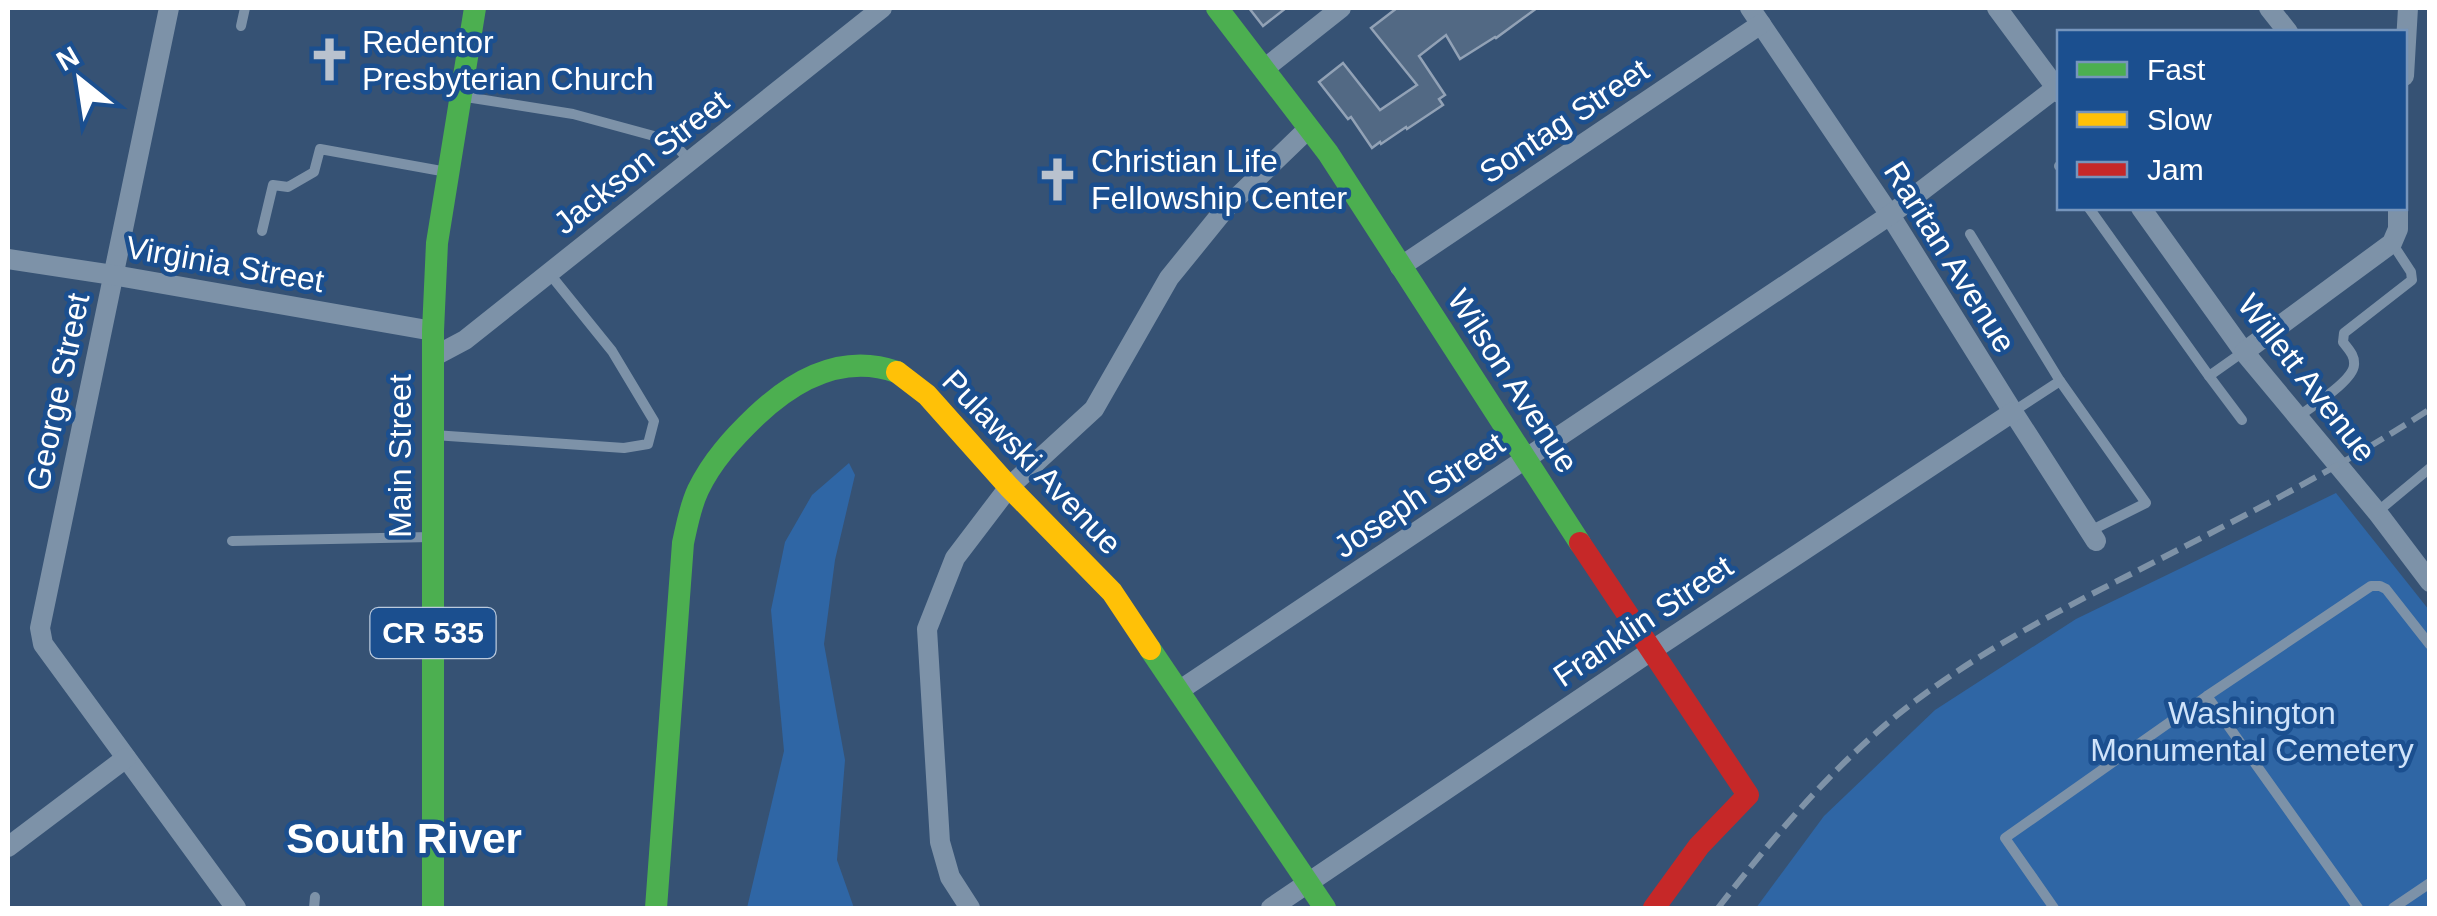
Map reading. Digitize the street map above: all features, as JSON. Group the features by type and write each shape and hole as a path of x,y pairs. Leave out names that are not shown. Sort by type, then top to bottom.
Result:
{"street":[{"name":"George Street","path":"168,8 40,628 43,644 236,908"},
{"name":"Main Street","path":"433,908 433,331 437,243 475,8"},
{"name":"Jackson Street","path":"433,356 465,340 882,8"},
{"name":"Wilson Avenue","path":"1217,8 1328,153 1525,460 1748,795 1699,846 1654,908"},
{"path":"1264,69 1341,8"},
{"path":"2025,8 2002,14 2057,90"},
{"path":"2270,8 2286,30"},
{"name":"Raritan Avenue","path":"1756,16 1890,214 2093,536"},
{"name":"Sontag Street","path":"1400,267 1756,16"},
{"name":"Joseph Street","path":"1180,690 1890,214 2057,92"},
{"path":"970,908 950,877 940,842 927,629 955,558 1008,487 1094,409 1169,278 1225,209 1309,128"},
{"name":"Willett Avenue","path":"2142,210 2244,352 2430,582"},
{"path":"2244,352 2392,243 2398,229 2398,210"},
{"name":"Virginia Street","path":"8,259 433,331"},
{"name":"Pulawski Avenue","path":"656,908 682,543 689,516 700,489 728,443 775,398 819,372 852,365 878,366 896,372 928,394 1008,487 1112,592 1324,908"},
{"name":"Franklin Street","path":"1271,908 2013,412"},
{"path":"8,847 126,758"}],"lane":[{"path":"241,26 245,8"},
{"path":"460,96 572,114 665,138 690,161"},
{"path":"262,231 273,185 288,187 314,172 320,149 448,172"},
{"path":"2090,210 2242,420"},
{"path":"1970,234 2060,381 2146,502 2093,536"},
{"path":"2298,418 2349,377 2354,367 2352,354 2343,342 2344,333 2412,280 2412,272 2392,243"},
{"path":"433,435 624,448 648,444 654,421 612,350 549,273"},
{"path":"2209,376 2244,352"},
{"path":"2013,412 2060,381"},
{"path":"2376,512 2430,468"},
{"path":"232,541 433,538"},
{"path":"2054,908 2005,838 2207,696 2371,586 2386,589 2430,644"},
{"path":"2207,696 2358,908"},
{"path":"2393,908 2430,884"}],"green space":[{"path":"849,463 855,475 835,560 824,644 845,760 837,860 854,908 747,908 784,751 771,610 785,542 812,495"},
{"name":"Washington Monumental Cemetery","path":"2336,493 2429,610 2429,908 1756,908 1824,816 1935,710 2076,619"}],"building":[{"path":"1249,8 1286,8 1263,26"},
{"path":"1397,8 1537,8 1460,59 1446,35 1419,56 1445,95 1439,99 1443,105 1372,148 1351,117 1348,119 1319,82 1343,63 1380,110 1417,85 1371,28"}],"railway":[{"path":"1718,908 1832,775 1883,727 1936,686 2018,634 2283,495 2430,409"}],"traffic: fast":[{"path":"433,908 433,331 437,243 475,8"},
{"path":"1217,8 1328,153 1580,543"},
{"path":"656,908 683,543 698,490 739,433 787,391 839,368 877,367 897,372"},
{"path":"1150,649 1325,908"}],"traffic: slow":[{"path":"897,372 927,395 1009,487 1112,592 1150,649"}],"traffic: jam":[{"path":"1580,543 1748,795 1699,846 1654,908"}],"place":[{"name":"Redentor Presbyterian Church","path":"329,60"},
{"name":"Christian Life Fellowship Center","path":"1058,179"}],"district":[{"name":"South River","path":"404,838"}]}
